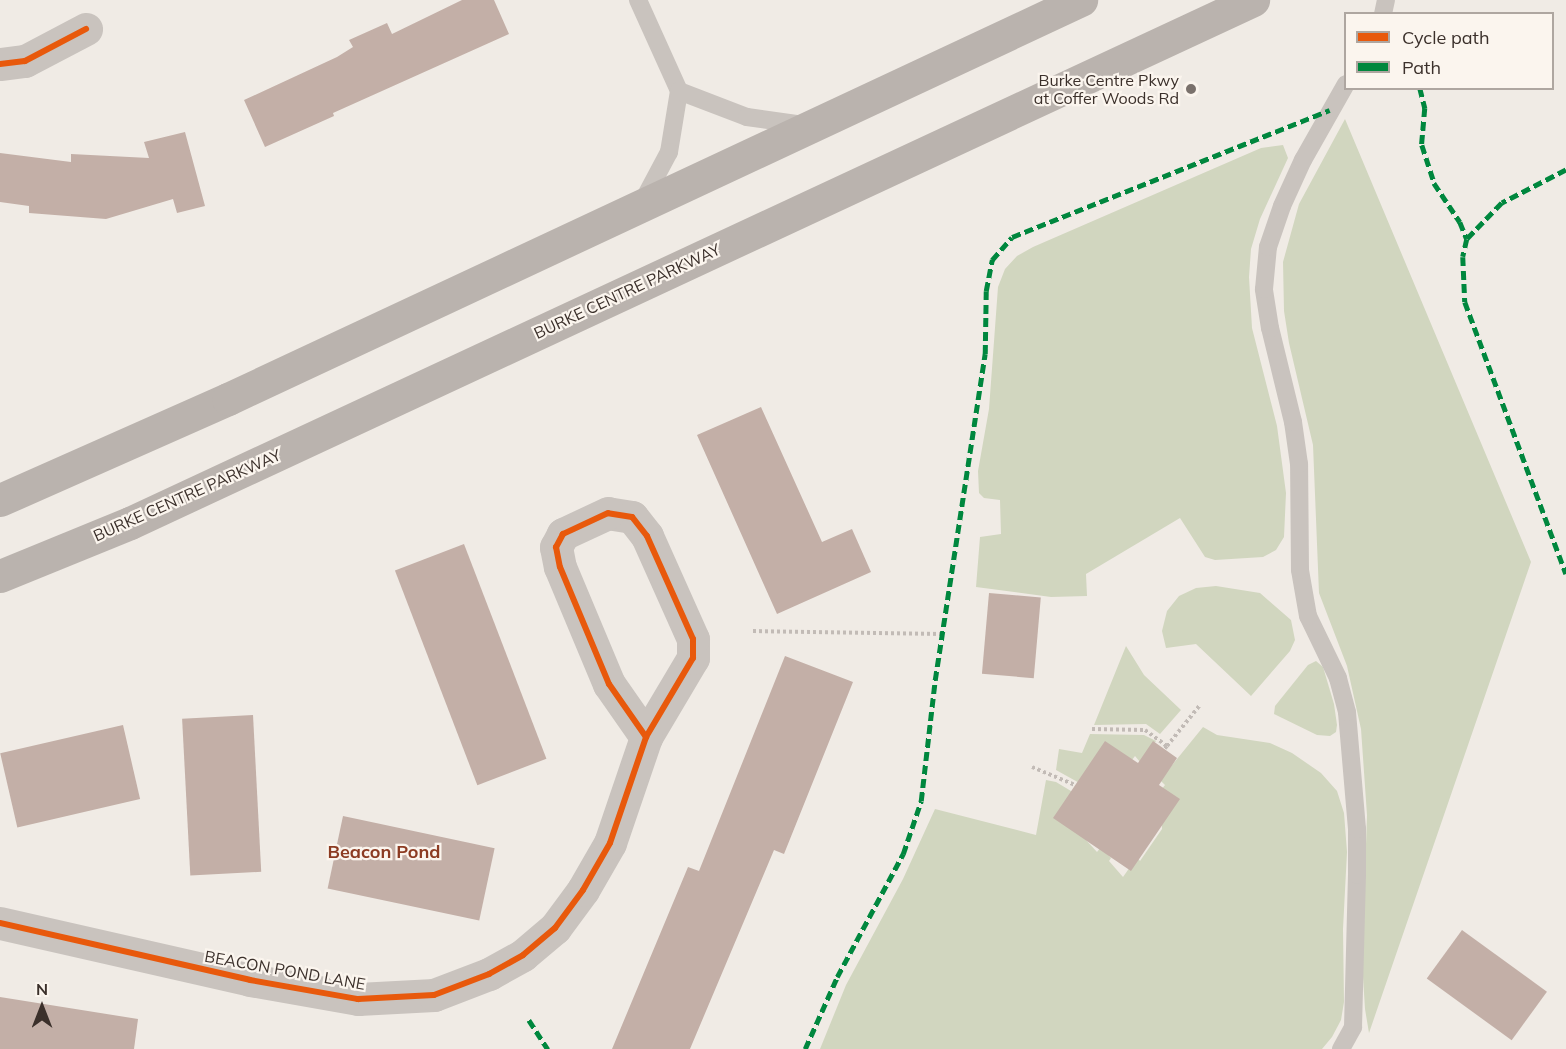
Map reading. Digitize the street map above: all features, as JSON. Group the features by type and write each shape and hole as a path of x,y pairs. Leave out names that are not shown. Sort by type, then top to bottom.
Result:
{"main road":[{"path":"0,500 228,399 1081,0"},
{"name":"BURKE CENTRE PARKWAY","path":"0,576 130,523 1253,0"}],"street":[{"path":"0,64 25,61 86,29"},
{"name":"BEACON POND LANE","path":"0,923 250,980 358,999 434,995 489,974 523,955 555,928 583,890 610,843 646,737 693,658 693,639 647,536 632,517 608,513 563,534 556,547 560,567 609,684 646,737"}],"lane":[{"path":"639,0 679,91 669,152 640,208"},
{"path":"1341,1049 1353,1027 1357,875 1357,829 1347,712 1338,678 1308,616 1300,570 1299,464 1293,422 1270,328 1264,289 1268,247 1282,206 1303,160 1344,88"},
{"path":"679,91 747,117 808,126"}],"path":[{"path":"753,631 942,634"},
{"path":"1092,729 1145,730 1166,748 1200,705"},
{"path":"1032,766 1075,785"}],"green space":[{"path":"1345,119 1531,562 1369,1033 1362,961 1367,815 1361,729 1347,666 1319,593 1313,445 1289,343 1284,311 1283,262 1299,204"},
{"path":"1283,145 1288,158 1260,219 1251,249 1249,277 1252,328 1277,426 1286,493 1284,537 1276,550 1263,557 1215,560 1205,557 1180,518 1086,574 1087,596 1051,597 976,587 980,537 1001,534 1000,500 984,498 979,493 978,471 989,409 998,287 1005,269 1017,256 1033,247 1261,148"},
{"path":"1216,586 1260,593 1291,620 1295,640 1290,651 1251,696 1196,644 1166,648 1162,631 1167,611 1179,596 1196,588"},
{"path":"1126,646 1144,675 1181,710 1160,734 1146,724 1094,725"},
{"path":"1316,661 1323,667 1334,704 1337,725 1336,732 1330,736 1317,735 1274,714 1275,706 1308,665"},
{"path":"1203,727 1217,735 1270,743 1292,753 1321,773 1337,791 1344,813 1347,852 1343,929 1344,1002 1341,1020 1322,1049 820,1049 846,985 903,879 935,809 1036,835 1046,780 1056,782 1076,794 1086,840 1097,852 1101,847 1111,858 1109,861 1123,877 1137,857 1140,861 1162,829 1161,790 1165,785 1160,780"},
{"path":"1090,734 1144,735 1156,741 1140,762 1135,756 1129,764 1083,785 1056,770 1059,749 1082,753"}],"building":[{"path":"462,0 494,0 509,34 333,113 334,116 265,147 244,100 337,57 353,47 349,40 387,23 392,34"},
{"path":"185,132 205,206 177,213 173,199 106,219 29,213 29,206 0,202 0,153 71,162 71,154 149,158 144,142"},
{"path":"761,407 822,542 852,529 871,572 777,614 697,435"},
{"path":"464,544 546,759 477,785 395,571"},
{"path":"989,593 1041,598 1034,678 982,674"},
{"path":"785,656 853,682 784,854 774,850 690,1049 612,1049 688,867 699,871"},
{"path":"253,715 261,872 190,876 182,719"},
{"path":"123,725 140,799 17,827 0,753"},
{"path":"1105,741 1138,763 1153,741 1177,758 1159,785 1180,799 1131,871 1053,818"},
{"path":"343,816 495,848 479,921 328,888"},
{"path":"1462,930 1547,992 1512,1040 1427,979"},
{"path":"0,997 138,1019 134,1049 0,1049"}],"marked path":[{"path":"1420,90 1425,108 1422,145 1434,183 1460,222 1467,239"},
{"path":"805,1049 837,977 903,854 921,801 935,680 985,354 986,291 992,260 1012,237 1330,110"},
{"path":"1566,170 1502,203 1467,239 1463,257 1465,302 1566,574"},
{"path":"529,1020 548,1049"}],"cycle path":[{"path":"0,64 25,61 86,29"},
{"path":"0,923 250,980 358,999 434,995 489,974 523,955 555,928 583,890 610,843 646,737 693,658 693,639 647,536 632,517 608,513 563,534 556,547 560,567 609,684 646,737"}],"place":[{"name":"Burke Centre Pkwy at Coffer Woods Rd","path":"1191,89"}],"district":[{"name":"Beacon Pond","path":"384,852"}]}
